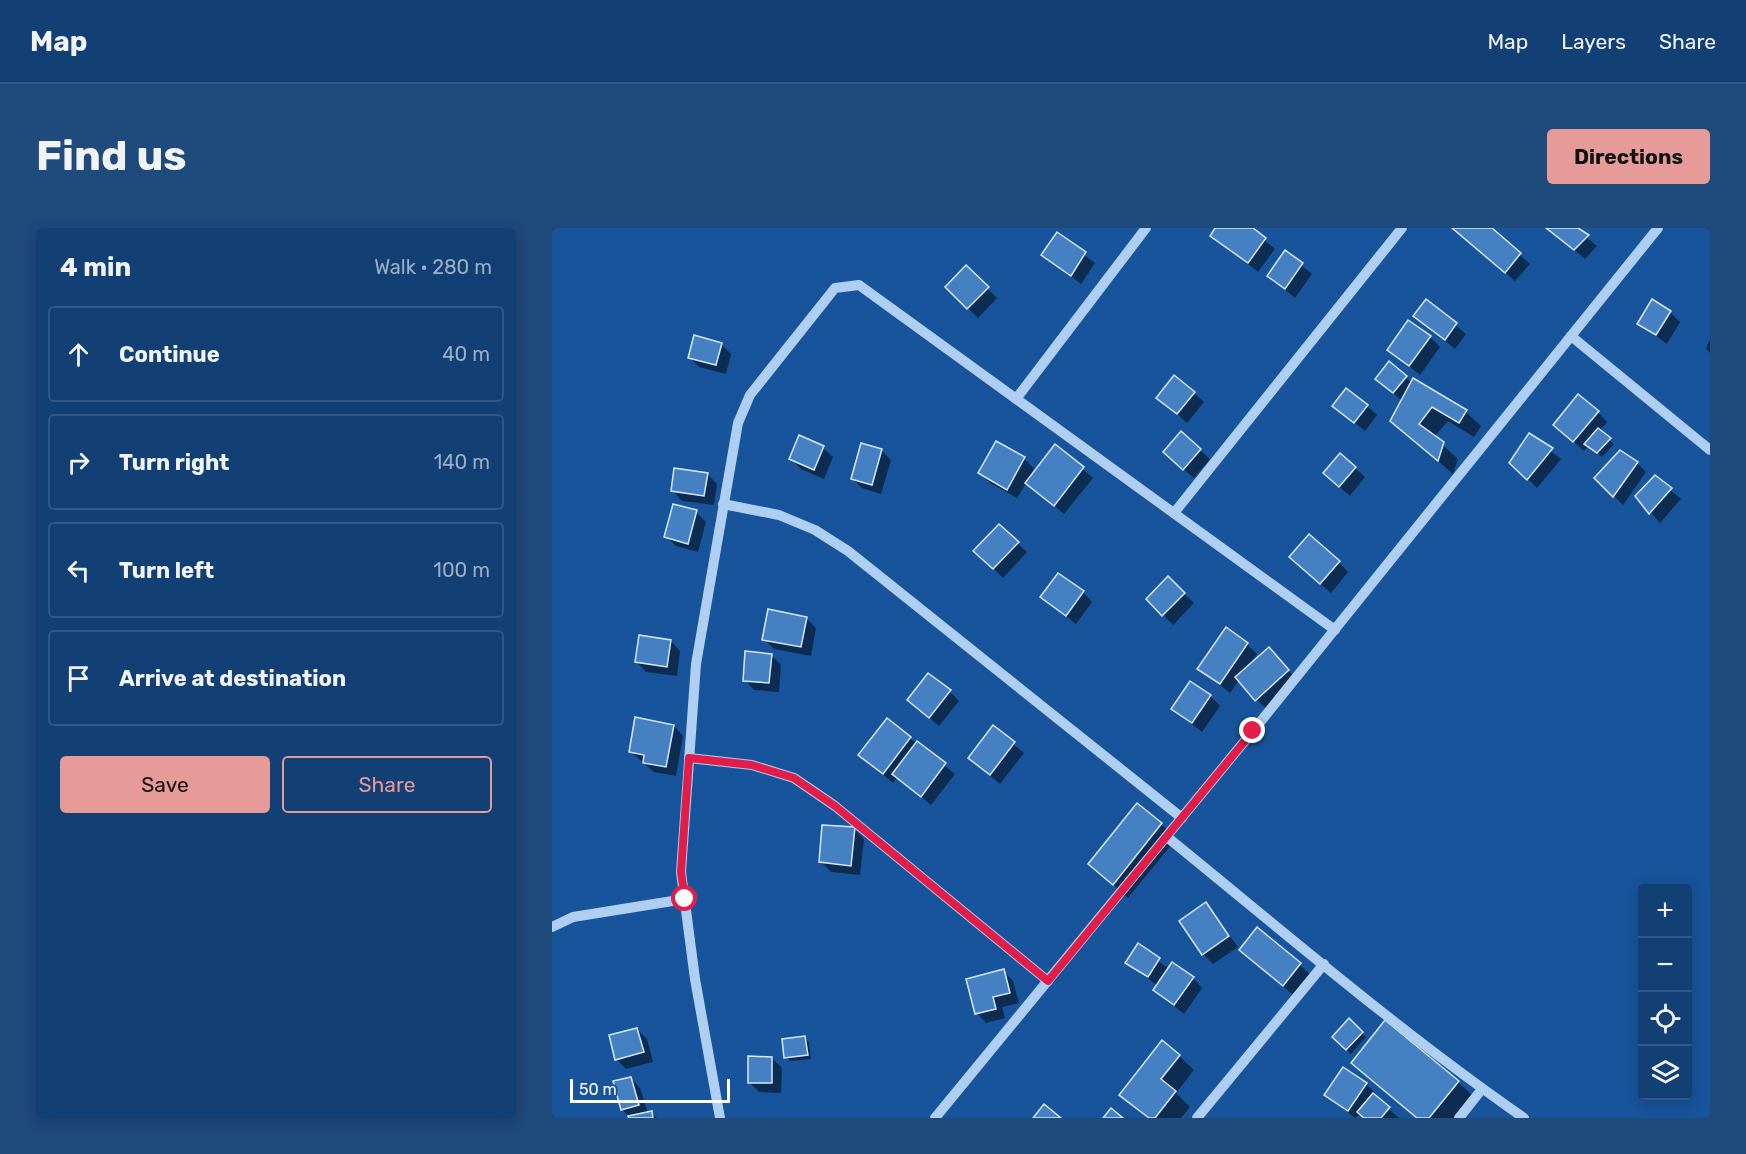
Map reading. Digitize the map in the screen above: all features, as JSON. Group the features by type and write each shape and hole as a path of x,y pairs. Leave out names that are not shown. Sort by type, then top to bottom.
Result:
{"street":[{"path":"1016,399 1146,228"},
{"path":"1174,513 1402,228"},
{"path":"935,1118 1167,837 1658,228"},
{"path":"720,1118 695,979 681,872 696,664 738,423 750,395 835,288 859,285 1335,630"},
{"path":"1571,336 1710,450"},
{"path":"723,504 779,514 815,530 848,551 1182,818"},
{"path":"689,758 752,765 794,778 835,806 1048,981"},
{"path":"1167,837 1482,1089 1524,1118"},
{"path":"552,927 573,917 685,899"},
{"path":"1197,1118 1324,964"},
{"path":"1459,1118 1482,1089"}],"building":[{"path":"1215,228 1253,228 1266,238 1248,263 1210,236"},
{"path":"1452,228 1492,228 1521,253 1505,273"},
{"path":"1546,228 1578,228 1589,235 1574,250"},
{"path":"1057,232 1086,252 1071,276 1041,255"},
{"path":"1285,250 1303,263 1285,289 1267,276"},
{"path":"966,265 989,287 967,309 945,287"},
{"path":"1426,299 1457,323 1445,340 1413,316"},
{"path":"1652,299 1671,311 1656,335 1637,324"},
{"path":"1408,320 1431,336 1409,366 1387,350"},
{"path":"694,335 722,343 716,365 688,358"},
{"path":"1389,361 1407,376 1393,393 1375,379"},
{"path":"1174,375 1195,392 1177,414 1156,398"},
{"path":"1413,378 1467,410 1459,423 1432,407 1419,424 1444,442 1438,461 1390,421"},
{"path":"1346,388 1368,405 1354,423 1332,406"},
{"path":"1578,394 1599,411 1573,442 1553,425"},
{"path":"1598,428 1611,438 1597,453 1584,444"},
{"path":"1181,431 1201,449 1183,470 1163,452"},
{"path":"1529,433 1553,448 1527,480 1509,463"},
{"path":"799,435 824,446 814,470 789,459"},
{"path":"996,441 1025,457 1007,490 978,473"},
{"path":"861,443 882,449 872,485 851,479"},
{"path":"1055,444 1084,467 1054,506 1025,483"},
{"path":"1620,450 1638,462 1613,497 1594,478"},
{"path":"1340,453 1356,467 1339,487 1323,473"},
{"path":"674,468 708,473 704,496 671,491"},
{"path":"1655,475 1672,488 1649,514 1635,496"},
{"path":"673,504 697,510 688,544 664,537"},
{"path":"999,524 1019,542 993,569 973,551"},
{"path":"1309,534 1340,561 1320,584 1289,557"},
{"path":"1058,573 1084,591 1066,616 1040,597"},
{"path":"1168,576 1185,593 1162,616 1146,599"},
{"path":"768,609 807,617 801,647 762,640"},
{"path":"1226,627 1248,643 1220,684 1197,669"},
{"path":"639,635 671,640 667,667 635,662"},
{"path":"1269,647 1289,670 1255,701 1235,677"},
{"path":"745,651 772,654 769,683 743,681"},
{"path":"928,673 951,690 929,718 907,700"},
{"path":"1190,681 1211,695 1192,723 1171,709"},
{"path":"635,717 674,725 666,767 643,763 644,755 629,752"},
{"path":"887,718 911,737 883,774 858,755"},
{"path":"993,725 1015,742 990,775 968,758"},
{"path":"917,741 946,763 921,797 892,774"},
{"path":"1137,803 1162,823 1113,885 1088,864"},
{"path":"822,825 855,827 851,866 819,862"},
{"path":"1206,902 1229,936 1202,955 1179,921"},
{"path":"1257,927 1301,963 1283,986 1239,950"},
{"path":"1138,943 1160,958 1148,977 1125,963"},
{"path":"1172,962 1194,977 1174,1005 1153,990"},
{"path":"1004,969 1010,993 993,997 996,1009 975,1014 966,979"},
{"path":"1349,1018 1363,1032 1346,1050 1332,1037"},
{"path":"1385,1020 1459,1081 1429,1118 1417,1118 1351,1063"},
{"path":"637,1028 644,1052 615,1060 609,1035"},
{"path":"805,1036 808,1055 784,1058 782,1039"},
{"path":"1162,1040 1180,1055 1161,1079 1176,1091 1155,1118 1149,1118 1119,1095"},
{"path":"748,1056 772,1057 772,1083 748,1083"},
{"path":"1343,1067 1367,1083 1348,1111 1324,1095"},
{"path":"631,1077 639,1105 621,1110 613,1081"},
{"path":"1373,1093 1390,1107 1381,1118 1364,1118 1357,1112"},
{"path":"1044,1104 1061,1118 1033,1118"},
{"path":"1111,1108 1123,1118 1103,1118"},
{"path":"652,1111 653,1118 629,1118 628,1116"}],"route":[{"path":"685,899 681,872 689,758 752,765 794,778 835,806 1048,981 1253,731"}]}
